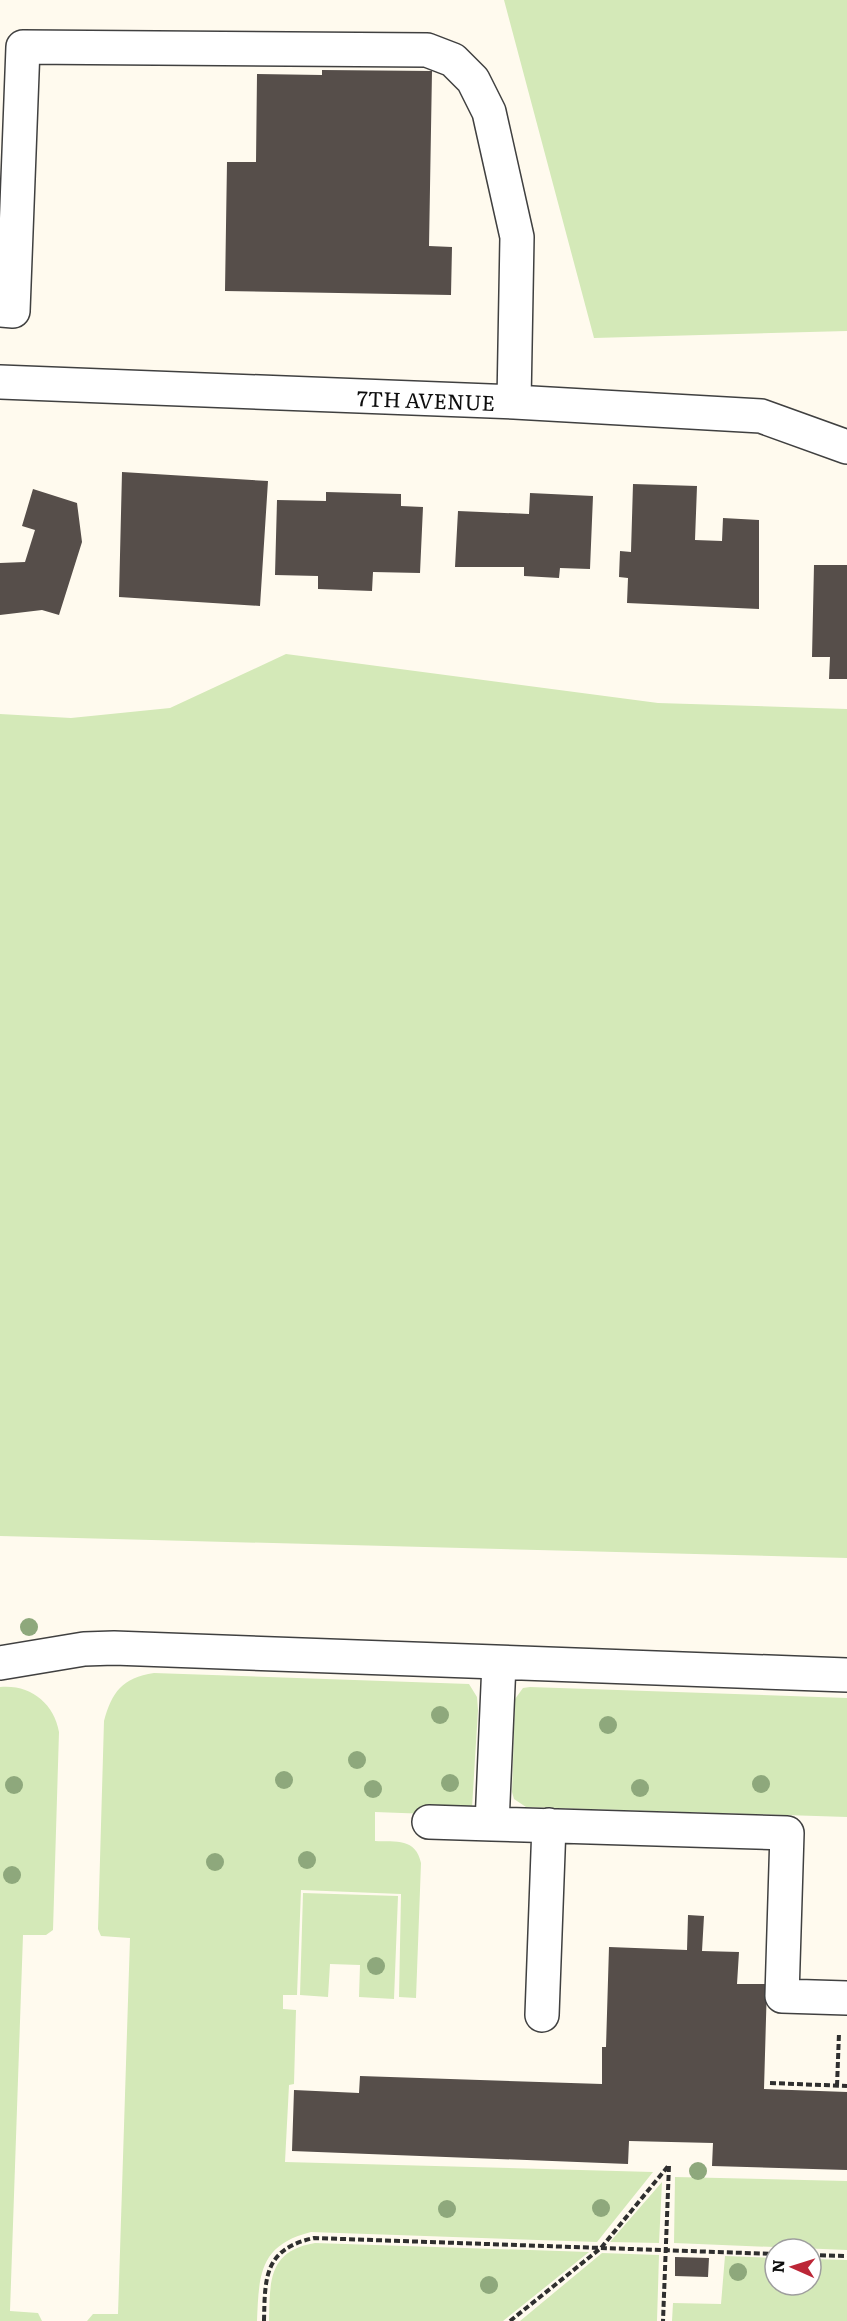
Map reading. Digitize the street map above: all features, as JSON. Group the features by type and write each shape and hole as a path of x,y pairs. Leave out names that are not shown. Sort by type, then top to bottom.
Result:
{"street":[{"path":"0,310 13,310 22,47 426,50 453,60 472,80 489,111 517,237 514,402"},
{"name":"7TH AVENUE","path":"0,382 514,402 761,416 847,447"},
{"path":"0,1663 84,1649 114,1648 847,1675"},
{"path":"492,1824 499,1663"},
{"path":"429,1822 787,1833 782,1996 844,1998"},
{"path":"542,2015 549,1825"}],"path":[{"path":"837,2086 844,1998"},
{"path":"770,2083 847,2086"},
{"path":"510,2321 601,2248 669,2165 663,2321"},
{"path":"264,2321 265,2280 270,2264 281,2251 295,2242 314,2238 763,2254"},
{"path":"823,2255 847,2256"}],"green space":[{"path":"504,0 847,0 847,331 594,338"},
{"path":"286,654 658,703 847,709 847,1558 0,1536 0,714 71,718 170,708"},
{"path":"154,1673 469,1684 477,1697 478,1710 472,1808 455,1815 375,1812 375,1841 410,1845 415,1849 421,1863 416,1998 399,1997 401,1894 301,1890 297,1995 283,1995 283,2009 296,2010 294,2084 289,2085 285,2162 653,2172 597,2242 311,2232 281,2245 265,2264 259,2290 257,2321 87,2321 93,2314 118,2314 130,1938 101,1936 98,1929 104,1721 111,1702 120,1688 143,1675"},
{"path":"0,1687 21,1689 39,1698 52,1712 59,1732 53,1930 46,1935 23,1935 10,2311 38,2313 42,2321 0,2321"},
{"path":"523,1688 847,1698 847,1817 526,1807 514,1799 512,1792 515,1699"},
{"path":"303,1893 398,1896 394,1999 359,1997 360,1965 330,1964 328,1997 300,1995"},
{"path":"675,2177 847,2181 847,2250 823,2249 823,2237 763,2237 763,2247 674,2243"},
{"path":"662,2182 659,2243 610,2242"},
{"path":"315,2243 589,2252 503,2321 269,2321 272,2281 280,2261 288,2253"},
{"path":"602,2253 659,2255 657,2321 520,2321"},
{"path":"725,2256 763,2258 763,2297 823,2297 823,2259 847,2260 847,2321 672,2321 673,2303 721,2304"}],"building":[{"path":"322,70 432,71 429,246 452,247 451,295 225,291 227,162 256,162 257,74 322,75"},
{"path":"122,472 268,481 260,606 119,597"},
{"path":"633,484 697,486 695,540 722,541 723,518 759,520 759,609 627,603 628,578 619,577 620,551 631,552"},
{"path":"33,489 77,503 82,542 59,615 42,610 0,615 0,563 25,562 35,530 22,526"},
{"path":"326,492 401,494 401,506 423,507 420,573 373,572 372,591 318,589 318,576 275,575 277,500 326,501"},
{"path":"530,493 593,496 590,569 560,568 559,578 524,576 524,567 455,567 458,511 529,514"},
{"path":"814,565 847,565 847,679 829,679 830,657 812,657"},
{"path":"688,1915 704,1916 702,1951 739,1952 737,1984 767,1984 764,2089 847,2092 847,2170 712,2166 713,2143 629,2141 628,2164 292,2151 294,2090 359,2093 360,2076 602,2084 602,2047 606,2047 609,1947 687,1950"},
{"path":"675,2257 709,2258 708,2277 675,2276"}]}
